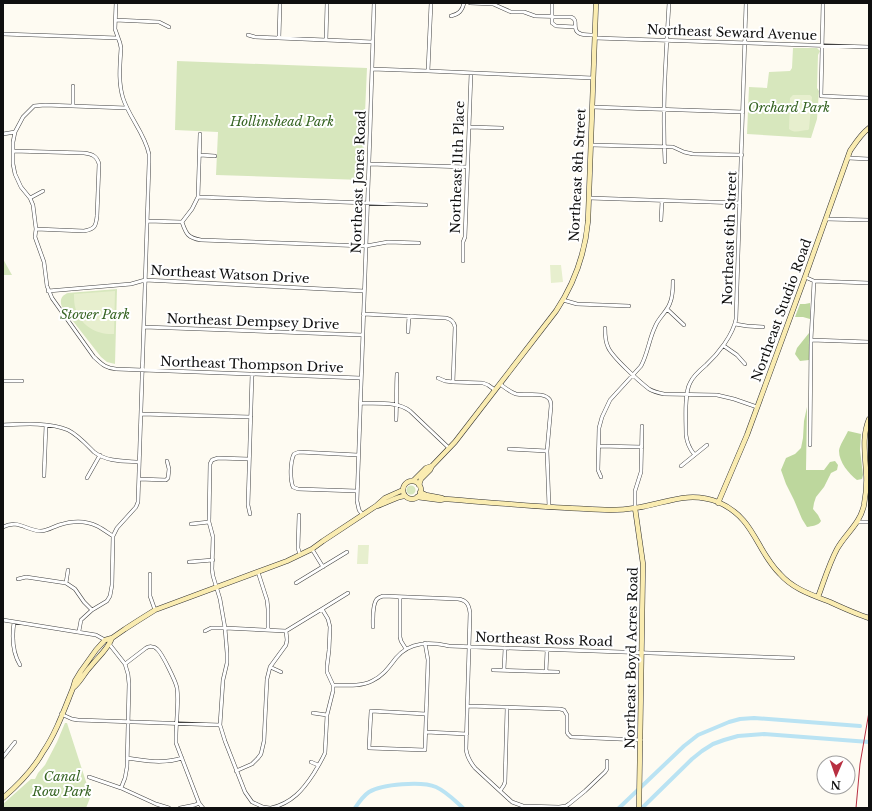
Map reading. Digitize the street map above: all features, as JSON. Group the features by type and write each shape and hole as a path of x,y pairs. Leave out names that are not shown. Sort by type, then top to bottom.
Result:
{"main road":[{"name":"Northeast 8th Street","path":"419,485 421,479 449,448 556,312 564,300 576,273 585,246 588,221 596,3"},
{"name":"Northeast Studio Road","path":"718,503 747,435 850,151 857,140 869,128"},
{"path":"818,598 838,548 861,514 866,494 864,442 869,420"},
{"name":"Northeast 8th Street","path":"413,481 426,468 432,466"},
{"path":"405,496 403,490 405,484 413,481 419,485 420,492 417,497"},
{"path":"75,687 75,681 81,671 105,640 112,638 155,610 300,555 363,515 385,498 403,490"},
{"path":"420,492 426,495 445,499"},
{"path":"376,506 398,497 405,496 412,499 417,497 440,500 445,499 606,510 635,508 675,498 697,497 718,503 739,515 754,534 768,560 792,585 804,592 869,618"},
{"name":"Northeast Boyd Acres Road","path":"635,508 643,564 639,806"},
{"path":"3,798 21,781 40,758 75,687 110,645 112,638"},
{"path":"105,640 110,645"}],"street":[{"path":"79,632 81,620 92,610 107,602 110,596 112,585 113,536 116,528 136,507 138,502 149,163 145,142 127,108 120,88 121,48 115,29 116,3"},
{"path":"279,38 280,3"},
{"path":"326,40 327,3"},
{"name":"Northeast Jones Road","path":"363,515 358,506 357,491 374,3"},
{"path":"428,71 430,3"},
{"path":"451,16 460,12 464,3"},
{"path":"470,3 493,4 511,12 524,12 535,16 552,15 571,16 575,20 575,27 556,26 552,23 552,15 552,3"},
{"path":"665,162 664,110 668,3"},
{"name":"Northeast 6th Street","path":"694,454 686,441 687,394 689,384 693,377 724,346 735,324 742,155 746,3"},
{"path":"824,3 821,96 869,98"},
{"path":"115,20 159,22 169,27"},
{"name":"Northeast Seward Avenue","path":"575,27 576,30 584,35 595,36 869,47"},
{"path":"3,34 118,38"},
{"path":"248,35 255,37 373,42"},
{"path":"372,69 593,78"},
{"name":"Northeast 11th Place","path":"463,261 471,73"},
{"path":"73,86 73,106"},
{"path":"48,290 44,262 36,241 33,205 15,174 13,151 15,132 22,117 34,106 45,105 127,108"},
{"path":"592,107 743,112"},
{"path":"469,127 502,128"},
{"path":"3,134 15,132"},
{"path":"182,222 192,209 198,197 200,134"},
{"path":"591,145 673,147 693,154 742,155"},
{"path":"13,151 89,154 96,158 99,164 97,216 94,227 84,231 36,229"},
{"path":"200,155 215,156"},
{"path":"848,158 869,158"},
{"path":"369,164 467,167"},
{"path":"30,198 43,191"},
{"path":"198,197 426,205"},
{"path":"589,198 740,203"},
{"path":"661,220 662,201"},
{"path":"826,218 869,220"},
{"path":"147,221 182,222"},
{"path":"182,222 188,236 201,240 366,246 388,242 419,243"},
{"path":"805,278 814,281 869,283"},
{"name":"Northeast Watson Drive","path":"48,290 131,284 145,280 364,291"},
{"path":"601,477 598,470 600,422 603,413 610,400 641,366 645,359 654,327 670,304 672,298 673,281"},
{"path":"810,445 811,340 814,281"},
{"name":"Northeast Thompson Drive","path":"48,290 52,298 94,357 102,365 109,368 362,378"},
{"path":"564,300 577,304 629,306"},
{"path":"667,309 684,325"},
{"path":"363,314 446,318 452,320 454,322 455,330 453,382"},
{"path":"408,332 409,316"},
{"path":"735,324 763,327"},
{"name":"Northeast Dempsey Drive","path":"144,327 362,334"},
{"path":"605,328 606,342 610,351 633,375 650,389 658,393 726,396 757,407"},
{"path":"811,340 869,342"},
{"path":"724,346 737,355 745,364"},
{"path":"250,514 248,505 252,374"},
{"path":"396,374 396,420"},
{"path":"438,378 453,382 483,383 495,390"},
{"path":"3,381 22,381"},
{"path":"500,384 517,394 540,395 545,396 550,400 551,406 547,451 549,507"},
{"path":"361,403 397,405 406,408 449,448"},
{"path":"140,414 251,418"},
{"path":"3,425 20,424 60,427 75,434 100,456 114,460 139,462"},
{"path":"44,476 46,425"},
{"path":"635,508 635,491 641,472 642,426"},
{"path":"681,466 707,445"},
{"path":"599,446 642,447"},
{"path":"509,449 547,451"},
{"path":"357,491 298,489 293,487 291,482 292,458 294,454 299,452 358,455"},
{"path":"87,478 100,456"},
{"path":"249,459 218,458 212,460 210,464 209,522 213,537 213,576 220,599 225,628 227,658 223,680 220,725 245,792 252,802 263,807 271,808 280,806 296,795 307,783 325,753 327,715 333,685 327,672 330,627 328,619 322,609"},
{"path":"138,479 166,480 168,478 169,469 167,461"},
{"path":"299,515 298,548 300,555"},
{"path":"3,528 13,524 45,531 60,525 78,521 89,523 113,536"},
{"path":"191,524 209,522"},
{"path":"857,522 869,522"},
{"path":"312,548 323,567"},
{"path":"296,583 347,552"},
{"path":"189,562 213,560"},
{"path":"66,583 68,570"},
{"path":"258,572 267,600 268,630"},
{"path":"150,574 150,596 155,610"},
{"path":"18,579 26,577 66,583 75,589 92,610"},
{"path":"205,630 211,628 225,628 286,631 348,592"},
{"path":"373,627 375,602 378,598 383,596 458,599 467,602 470,608 467,756 475,768 512,802 530,806 566,806 585,792 605,772 607,761"},
{"path":"400,597 400,636 406,649"},
{"path":"3,620 96,635 105,640"},
{"path":"14,622 12,633 13,641 16,657 20,665"},
{"path":"236,771 252,764 261,754 264,741 267,679 270,667 286,645 286,631"},
{"path":"425,643 428,660 425,750 369,748 371,711 426,714"},
{"name":"Northeast Ross Road","path":"333,685 354,685 372,681 385,672 397,656 406,649 425,643 469,647 793,658"},
{"path":"110,645 125,664 129,684 127,758 125,778 122,788"},
{"path":"125,664 148,647 154,647 158,650 176,684 176,742 199,803 203,808"},
{"path":"504,670 505,648"},
{"path":"546,672 547,650"},
{"path":"270,667 281,672"},
{"path":"493,670 558,672"},
{"path":"468,706 564,710 567,715 568,734 573,738 641,740"},
{"path":"500,791 505,782 507,708"},
{"path":"313,713 327,715"},
{"path":"62,714 78,720 220,725"},
{"path":"426,732 467,734"},
{"path":"3,757 15,742"},
{"path":"127,758 160,762 182,758"},
{"path":"311,762 318,765"},
{"path":"89,777 122,788 156,804 169,808"},
{"path":"180,808 199,803"}],"green space":[{"name":"Orchard Park","path":"793,48 817,48 820,51 818,55 817,88 819,91 817,119 811,138 747,134 749,87 767,88 769,72 790,71 792,68"},
{"name":"Hollinshead Park","path":"177,61 367,68 362,180 216,175 218,132 175,130"},
{"path":"793,95 810,95 812,97 808,130 796,132 789,129 790,98"},
{"path":"3,259 12,275 3,275"},
{"path":"550,265 561,265 563,282 551,283"},
{"name":"Stover Park","path":"117,289 115,364 107,362 101,357 62,307 61,300 64,295 68,293"},
{"path":"115,291 114,334 102,333 91,329 82,321 76,310 74,304 74,294"},
{"path":"810,303 810,319 795,317 800,304"},
{"path":"809,333 809,360 800,361 795,354 797,348"},
{"path":"807,407 806,470 824,470 830,462 835,461 838,465 837,470 831,473 824,487 816,497 814,503 813,509 821,521 820,523 807,527 786,484 781,470 786,458 795,454 801,448"},
{"path":"848,431 861,434 860,450 863,475 862,479 857,480 851,474 845,467 839,455 840,446"},
{"path":"411,485 416,490 411,495 406,490"},
{"path":"358,545 369,545 368,564 357,564"},
{"name":"Canal Row Park","path":"65,723 67,723 89,791 90,798 86,808 3,808 3,804 31,779 35,779 45,765"}],"waterway":[{"path":"619,808 684,746 698,735 729,722 740,719 754,718 860,726"},
{"path":"642,808 692,759 713,744 724,740 738,736 764,734 869,742"},
{"path":"355,808 369,792 383,787 402,784 421,784 436,787 447,794 463,808"}],"railway":[{"path":"856,808 860,764 869,712"}]}
